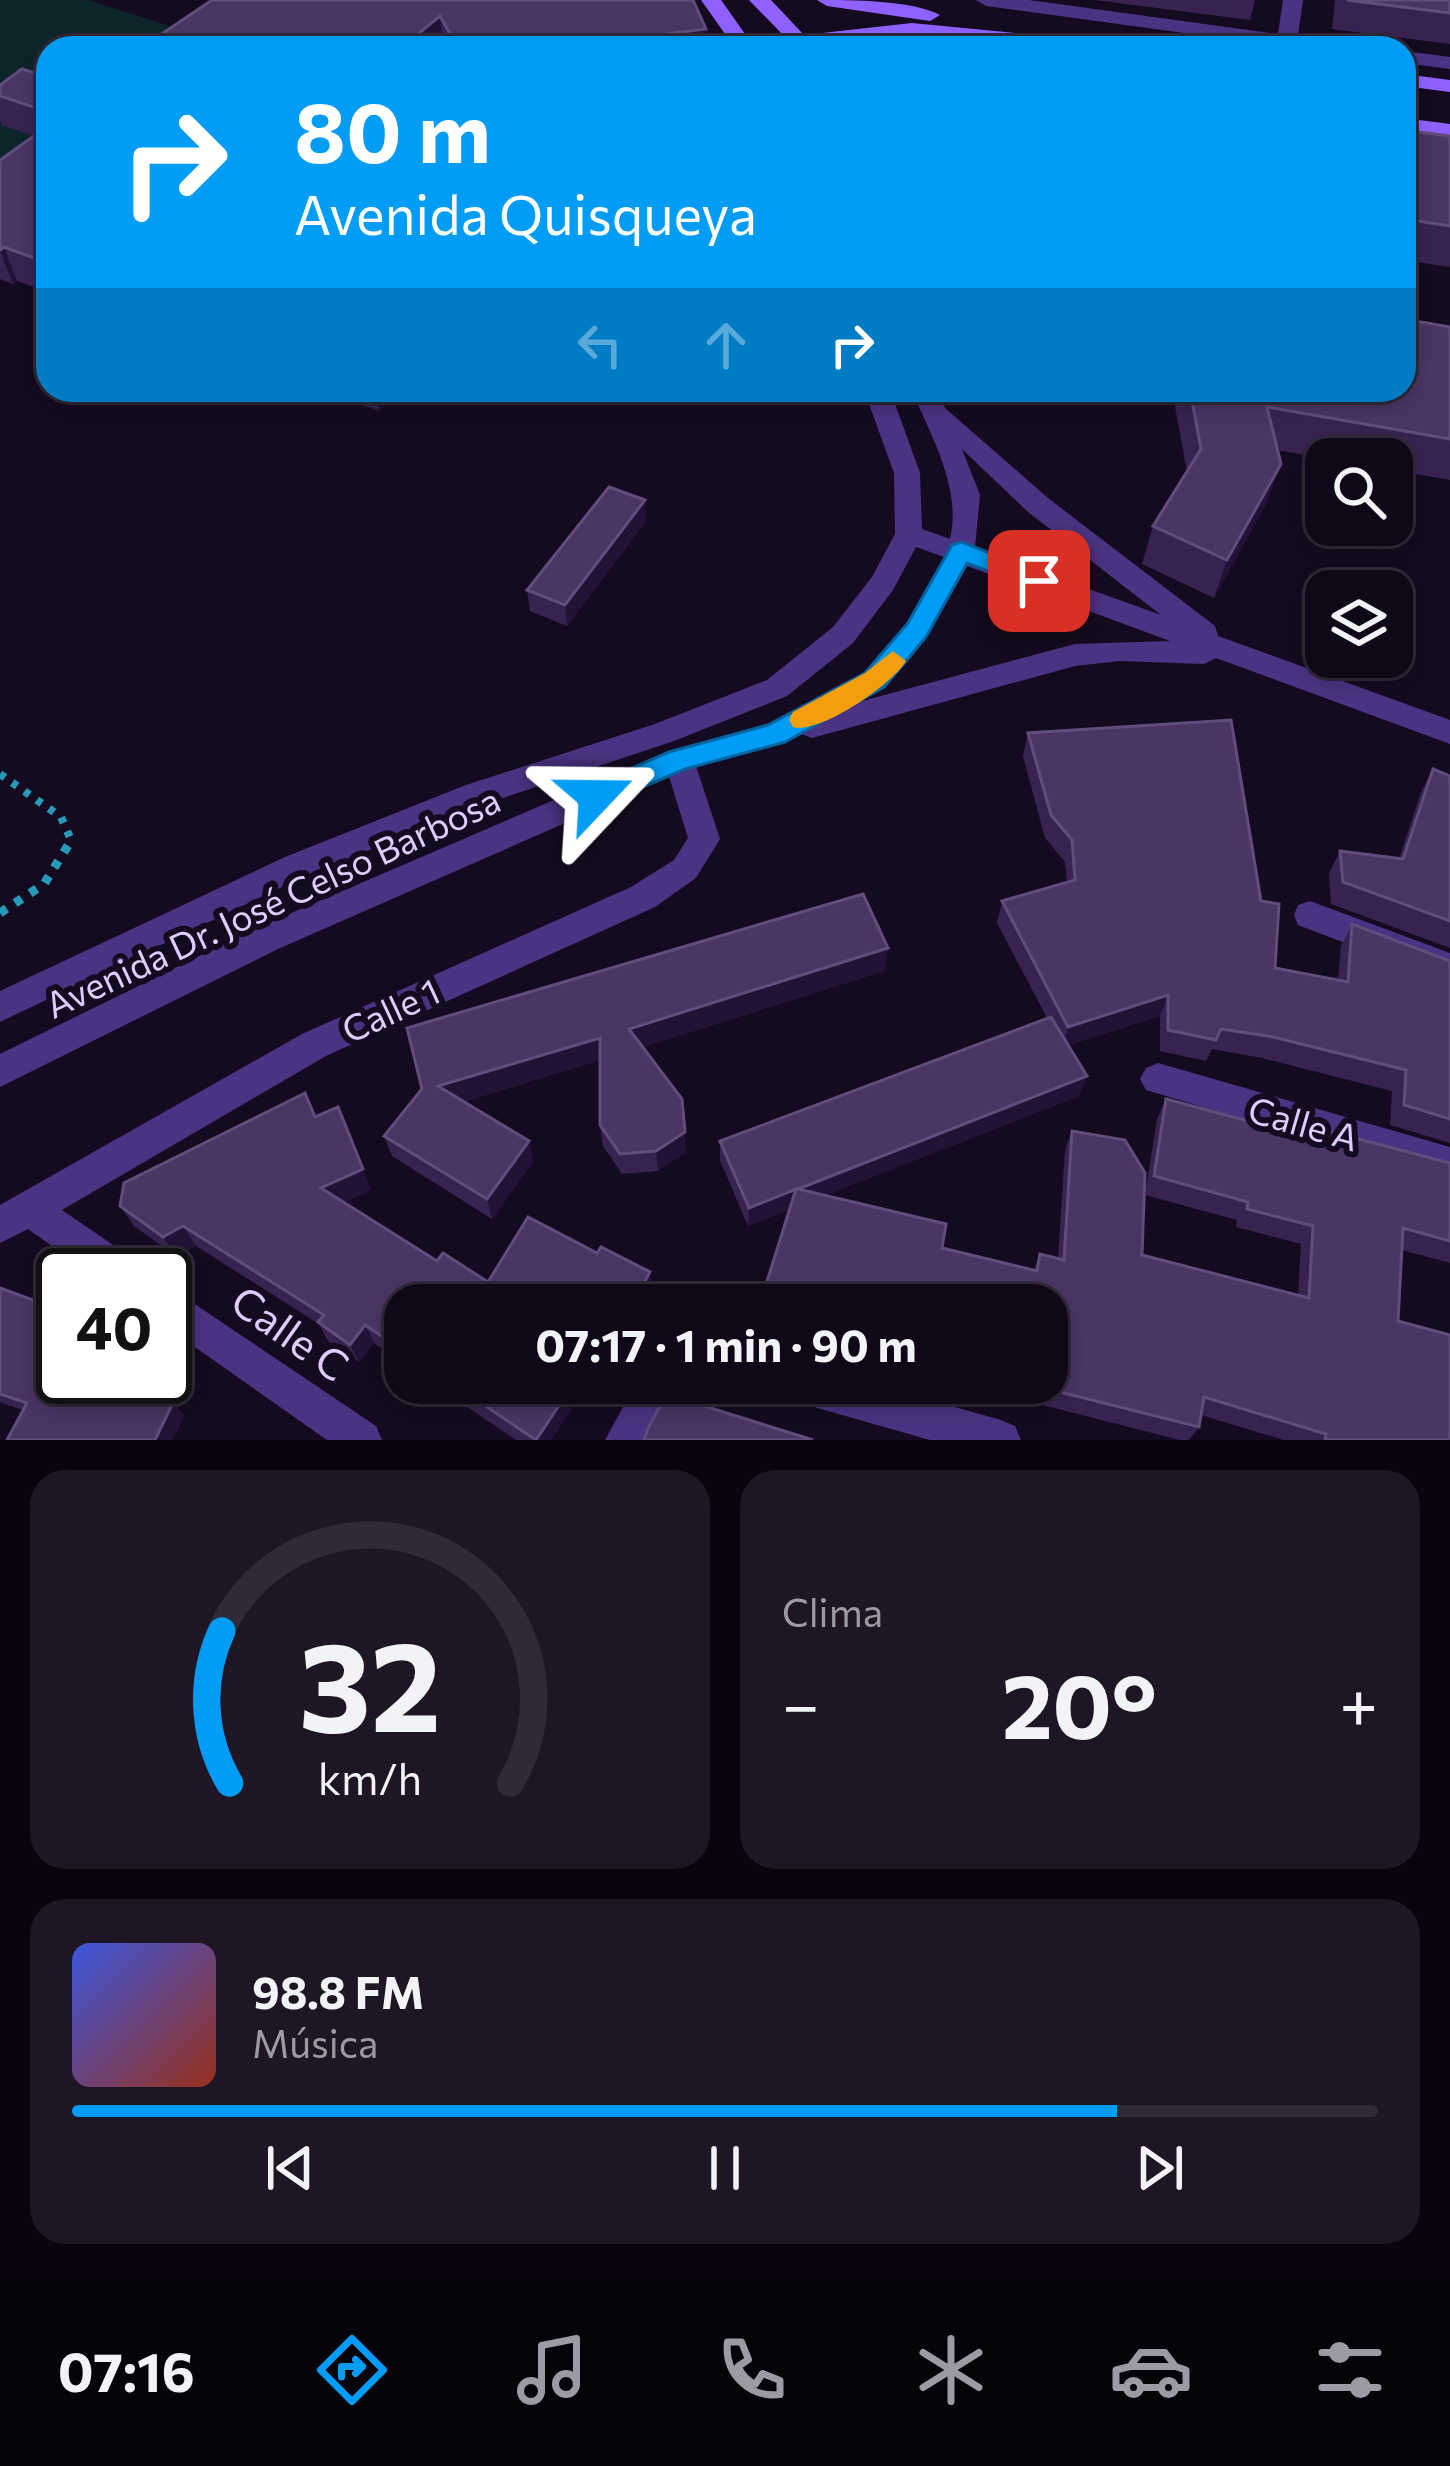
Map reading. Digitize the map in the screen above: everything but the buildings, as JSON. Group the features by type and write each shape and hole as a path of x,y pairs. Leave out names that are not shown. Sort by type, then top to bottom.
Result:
{"main road":[{"path":"711,0 736,36"},
{"path":"759,0 793,36"},
{"path":"827,0 1125,36"},
{"path":"862,36 912,28 989,36"},
{"path":"1416,82 1450,86"},
{"path":"1416,126 1450,130"}],"street":[{"path":"986,0 1141,36"},
{"path":"1288,36 1293,0"},
{"path":"1416,59 1450,63"},
{"path":"882,402 907,473 909,535 1450,732"},
{"name":"Avenida Dr. José Celso Barbosa","path":"0,1007 296,866 477,794 671,747 776,734 875,680 917,630 961,551 968,495 929,402"},
{"path":"931,402 1093,551 1234,655"},
{"name":"Avenida Dr. José Celso Barbosa","path":"0,1071 671,747 777,688 843,635 883,584 909,535"},
{"path":"776,734 877,712 1075,655 1155,650 1234,655"},
{"name":"Calle 1","path":"15,1217 314,1045 643,897 685,869 704,838 671,747"},
{"path":"1310,915 1450,968"},
{"name":"Calle A","path":"1158,1079 1450,1164"},
{"path":"15,1217 74,1248"},
{"name":"Calle C","path":"192,1322 362,1440"},
{"path":"625,1440 646,1404"},
{"path":"874,1404 1001,1440"}],"path":[{"path":"0,774 62,817 74,840 59,873 0,913"}],"shaded area":[{"path":"0,0 88,0 202,36 36,36 36,176 0,202"}],"slow traffic":[{"path":"803,720 875,680 893,661"}],"route":[{"path":"596,796 679,760 776,734 875,680 917,630 961,551 1039,581"}]}
